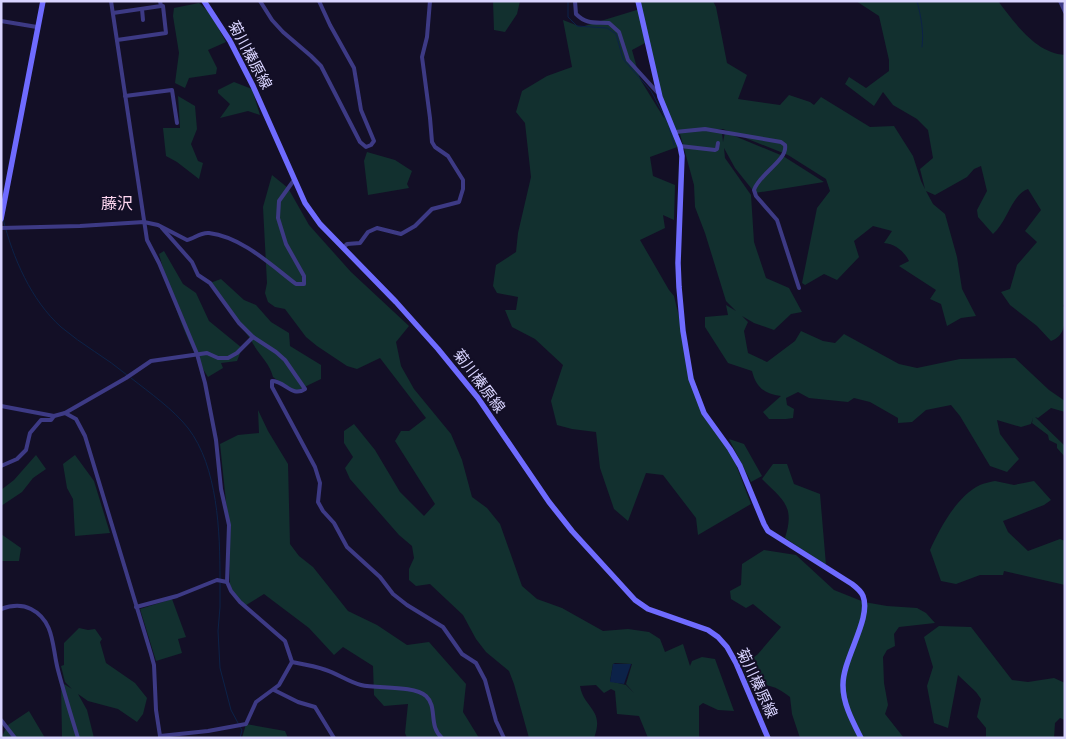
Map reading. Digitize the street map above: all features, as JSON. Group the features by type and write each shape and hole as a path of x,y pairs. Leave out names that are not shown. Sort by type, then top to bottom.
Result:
{"street":[{"path":"1,219 43,1"},
{"path":"65,413 76,420 82,428 115,532 154,665 156,710 161,737 246,724 256,702 268,692 274,690 292,662 286,641 240,602 225,581 229,525 221,488 216,440 209,402 197,354 159,263 146,240 112,1"},
{"path":"117,40 166,33 163,6 161,6 160,1"},
{"name":"菊川榛原線","path":"204,1 230,41 253,86 294,180 320,224 396,302 438,349 478,398 548,502 635,600 648,609 708,630 727,647 768,738"},
{"path":"260,1 272,20 283,32 321,66 360,142 366,147 374,141 361,110 354,68 320,1"},
{"path":"342,248 347,244 360,243 368,232 377,228 401,234 416,226 432,209 459,202 464,185 463,180 448,156 435,147 432,142 422,57 427,38 430,1"},
{"path":"575,1 576,14 582,20 609,23 619,32 628,60 659,93"},
{"path":"638,1 659,93 680,146 682,168 679,220 679,287 683,331 691,379 704,413 740,466 768,531 852,584 862,595 864,602 863,614 847,661 842,686 844,698 861,738"},
{"path":"1060,1 1065,12"},
{"path":"113,13 161,6"},
{"path":"142,9 143,20"},
{"path":"1,21 38,27"},
{"path":"125,96 172,90 177,123"},
{"path":"675,132 705,129 781,142 785,145 786,151 758,181 754,190 756,196 777,220 799,288"},
{"path":"680,146 717,150 718,143"},
{"path":"2,228 144,222 158,225 187,240 208,233 230,239 262,258 296,284 304,284 304,276 286,244 278,218 279,201 294,180"},
{"path":"162,228 192,262 198,275 210,283 239,323 252,337 285,360 304,385 304,390 294,392 278,381 272,381 292,427 315,467 320,483 318,502 323,512 334,523 347,547 380,577 393,594 406,605 442,626 462,654 476,663 485,680 496,721 504,738"},
{"path":"1,406 54,416 65,413 131,375 151,361 207,353 215,357 228,358 237,353 252,337"},
{"path":"1,466 17,459 26,450 30,433 41,420 51,420 54,416"},
{"path":"136,607 177,596 217,580 225,581"},
{"path":"1,609 18,605 26,607 38,613 49,627 56,666 78,738"},
{"path":"292,662 326,670 361,686 418,692 426,697 430,703 436,732 442,738"},
{"path":"274,690 298,702 315,707 334,738"},
{"path":"1,720 15,738"}],"green space":[{"path":"493,1 520,1 517,14 505,32 494,30"},
{"path":"639,1 713,1 716,7 727,63 747,75 738,99 780,105 789,95 814,105 821,97 870,127 894,126 913,156 925,189 920,169 933,158 928,130 917,119 893,105 883,92 874,106 845,84 849,77 866,88 889,71 889,60 879,16 856,1 998,1 1035,43 1054,53 1065,55 1065,303 1063,306 1065,308 1065,318 1062,332 1051,341 1037,326 1010,305 1001,292 1010,289 1017,265 1037,242 1025,231 1041,210 1028,189 1018,196 993,234 978,217 977,210 987,191 981,166 974,169 967,177 935,195 926,191 933,204 945,214 957,257 962,289 976,316 961,318 947,326 941,304 930,299 936,290 899,266 909,261 907,257 895,246 884,243 892,231 873,226 854,241 859,257 837,280 824,274 805,285 802,283 817,208 830,191 826,179 788,155 723,129 708,130 722,133 723,142 725,132 783,156 824,182 755,193 735,168 724,148 725,158 751,195 754,242 766,278 789,288 802,312 791,314 774,330 754,323 742,316 748,322 744,331 748,353 767,362 795,341 801,331 823,341 835,343 844,334 899,364 917,368 960,359 1015,358 1049,390 1065,401 1065,412 1051,408 1038,418 1035,417 1065,446 1065,457 1057,448 1057,444 1049,440 1048,435 1032,423 1033,418 1031,424 1021,427 997,420 1000,434 1019,459 1007,472 990,466 960,416 951,405 926,410 912,422 898,423 898,418 870,402 854,398 848,402 809,398 798,392 786,398 787,405 794,409 793,418 769,419 763,412 781,396 770,394 762,389 758,385 752,371 728,363 705,327 705,317 728,315 726,305 736,311 726,301 695,207 694,185 680,134 674,134 680,146 650,157 653,176 675,185 674,220 663,215 665,228 640,240 674,296 703,416 730,449 751,504 698,535 696,518 663,475 646,473 628,521 614,509 600,468 596,432 557,425 551,401 563,365 535,339 512,327 505,310 516,310 518,297 497,293 493,286 496,265 516,252 518,233 531,177 525,123 516,112 522,91 547,76 572,67 563,20 581,27 640,9","holes":["647,42 664,118 640,79 632,50"]},
{"path":"199,3 210,13 226,42 208,50 217,68 216,74 189,78 185,88 175,83 179,53 173,16 174,8"},
{"path":"234,82 252,89 260,115 248,111 220,118 230,104 218,93 218,90"},
{"path":"178,96 195,106 197,129 191,144 198,161 203,163 199,179 166,156 163,128 180,128"},
{"path":"367,152 395,160 412,171 407,184 409,188 368,195 364,161"},
{"path":"272,175 288,188 309,225 351,272 409,326 396,342 401,366 414,389 451,434 462,460 472,497 487,508 500,524 522,586 537,599 562,608 603,631 628,629 649,632 660,639 665,652 683,644 690,666 692,661 702,657 715,659 734,711 718,710 703,703 699,706 699,738 648,738 639,716 617,714 615,691 611,689 604,693 596,685 580,686 582,694 593,710 597,721 594,738 529,738 509,671 486,652 476,639 463,615 430,584 416,586 409,580 409,569 414,558 412,546 399,535 350,479 345,468 353,457 344,443 344,431 354,424 375,450 400,492 424,516 435,504 395,441 401,431 409,431 426,418 380,358 357,369 347,366 306,337 285,309 275,307 268,302 265,293 267,283 263,207","holes":["613,664 632,664 626,684 634,693 626,685 610,681"]},
{"path":"164,251 183,284 196,293 209,321 242,348 237,361 221,363 223,368 208,377 193,349 174,301 159,254"},
{"path":"221,279 244,300 256,305 271,322 289,333 290,346 321,365 321,379 294,392 273,377 251,340 210,283"},
{"path":"258,410 288,464 290,544 299,556 313,567 348,611 377,625 407,645 429,642 466,684 463,712 479,738 407,738 405,733 408,704 384,706 374,695 373,666 343,647 334,655 309,628 264,594 243,607 230,587 228,521 220,444 238,435 259,433"},
{"path":"729,439 744,444 762,476 751,482"},
{"path":"36,455 46,469 33,478 22,492 1,506 1,490 14,480"},
{"path":"75,455 94,481 110,533 75,536 73,499 67,488 63,464"},
{"path":"773,464 787,464 794,484 820,494 826,565 785,538 789,518 786,505 762,479"},
{"path":"995,481 1014,485 1034,481 1051,500 1044,505 1003,521 1008,532 1028,551 1060,539 1065,541 1065,585 1004,571 1003,575 980,575 956,584 941,581 930,550 939,532 950,513 964,497 980,485"},
{"path":"1,534 21,548 19,561 1,561"},
{"path":"764,550 796,555 834,590 864,602 917,608 926,613 935,623 899,627 894,634 895,646 887,650 883,657 884,683 888,705 885,714 904,738 800,738 792,714 790,697 770,686 748,685 743,666 758,654 781,627 753,604 746,608 731,599 730,591 741,585 742,564"},
{"path":"172,599 186,637 178,639 182,653 156,661 140,609"},
{"path":"939,626 971,627 1012,680 1028,682 1054,678 1065,683 1065,720 1060,718 1055,723 1054,738 986,738 986,728 977,717 981,699 958,675 948,728 934,723 927,686 933,667 924,637"},
{"path":"79,628 95,629 102,639 100,642 106,663 135,683 147,698 143,714 137,722 118,709 88,701 78,694 87,710 94,738 62,738 61,682 72,689 65,682 61,666 64,665 64,643"},
{"path":"29,711 45,738 1,738 8,725"},
{"path":"246,724 285,731 288,738 242,738"}],"water":[{"path":"613,664 631,664 624,684 610,682"}],"waterway":[{"path":"568,1 568,17 577,26 607,28 616,34 623,59 651,91 668,123"},
{"path":"917,1 922,24 922,47"},
{"path":"669,127 674,145"},
{"path":"3,219 12,249 24,278 50,316 77,340 127,375"},
{"path":"131,378 175,414 188,428 206,461 218,521 220,579"},
{"path":"220,583 218,631 220,668 231,710 238,723"},
{"path":"240,727 242,730 240,738"}],"district":[{"name":"藤沢","path":"117,203"}]}
